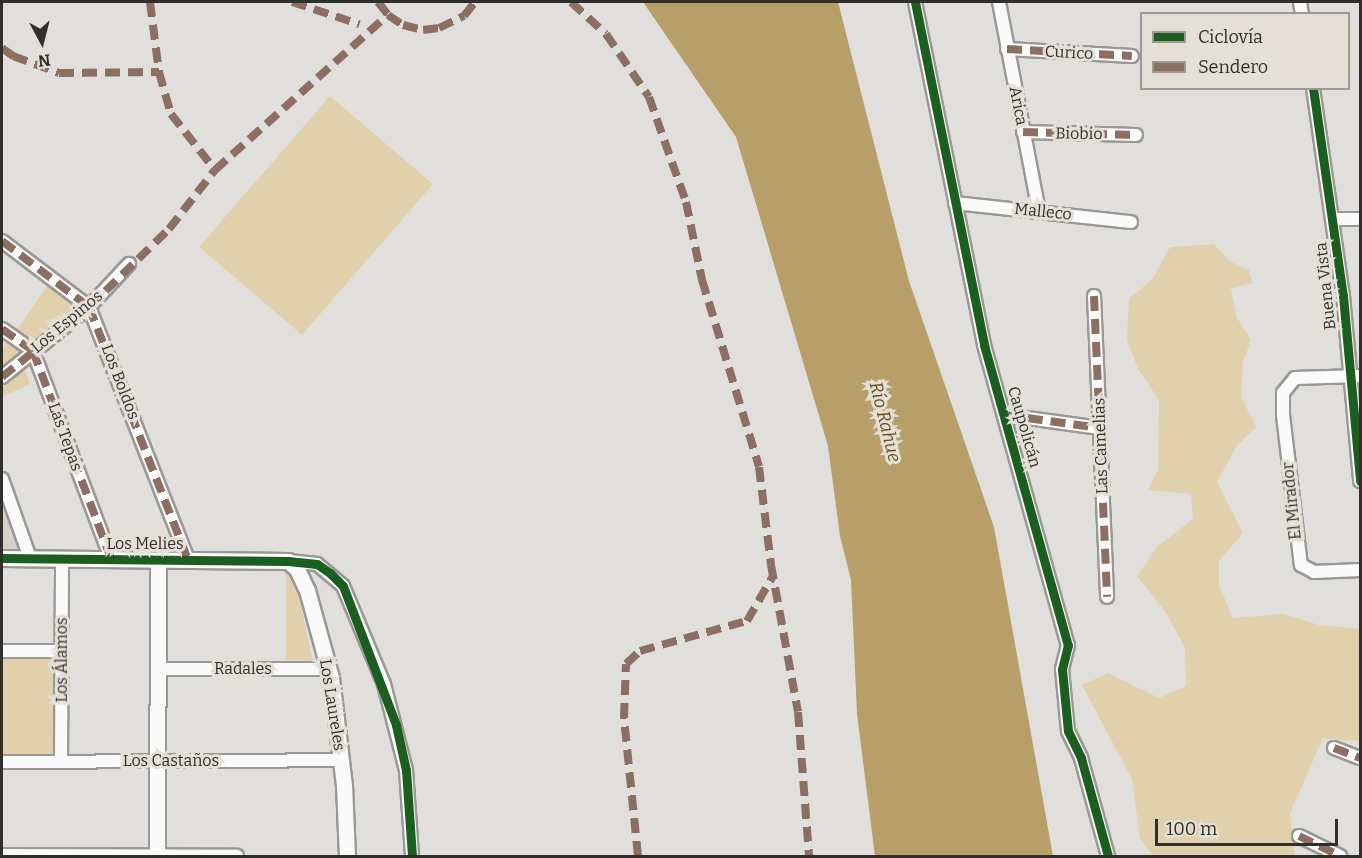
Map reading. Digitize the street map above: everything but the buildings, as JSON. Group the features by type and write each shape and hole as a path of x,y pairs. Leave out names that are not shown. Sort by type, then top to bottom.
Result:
{"street":[{"name":"Caupolicán","path":"915,2 984,345 1068,645 1062,669 1068,731 1081,758 1108,856"},
{"name":"Arica","path":"999,2 1006,49 1039,211"},
{"name":"Curico","path":"1006,49 1132,56"},
{"name":"Buena Vista","path":"1313,90 1355,376 1360,481"},
{"name":"Biobio","path":"1023,132 1136,135"},
{"name":"Malleco","path":"956,203 1131,222"},
{"path":"1333,219 1360,219"},
{"path":"2,241 89,307"},
{"name":"Los Espinos","path":"2,377 89,307 129,264"},
{"name":"Las Camelias","path":"1094,296 1107,597"},
{"name":"Los Boldos","path":"89,307 188,560"},
{"path":"2,329 33,351"},
{"name":"Las Tepas","path":"33,351 111,559"},
{"name":"El Mirador","path":"1355,376 1295,378 1283,393 1283,415 1299,561 1314,573 1360,570"},
{"path":"1005,415 1101,428"},
{"path":"2,479 30,558"},
{"name":"Los Melies","path":"2,558 288,561"},
{"name":"Los Álamos","path":"61,762 62,559"},
{"path":"157,856 158,560"},
{"path":"288,561 317,564 343,586 384,684 406,770 412,856"},
{"name":"Los Laureles","path":"288,561 297,569 307,590 328,669 341,760 347,856"},
{"path":"2,651 62,651"},
{"name":"Radales","path":"158,669 328,669"},
{"path":"1334,748 1360,758"},
{"name":"Los Castaños","path":"2,762 341,760"},
{"path":"1299,836 1340,856"},
{"path":"2,855 237,856"}],"shaded area":[{"path":"330,96 433,184 302,335 199,247"},
{"path":"1214,244 1229,261 1249,270 1252,283 1231,288 1236,316 1251,340 1243,362 1241,397 1256,427 1236,447 1217,482 1243,533 1219,561 1219,585 1233,618 1283,614 1319,625 1360,629 1360,741 1323,738 1290,813 1295,856 1153,856 1140,839 1132,779 1082,685 1108,673 1159,698 1186,686 1185,648 1166,613 1137,576 1157,547 1193,519 1191,494 1148,490 1158,469 1159,400 1138,369 1127,340 1129,298 1152,280 1170,247"},
{"path":"48,285 76,308 23,365 30,384 2,397 2,351"},
{"path":"2,500 20,550 2,550"},
{"path":"286,573 294,573 313,661 286,660"},
{"path":"2,654 58,655 57,759 2,758"}],"water":[{"name":"Río Rahue","path":"643,2 838,2 909,281 994,527 1053,856 875,856 857,714 851,580 840,536 828,446 736,137"}],"marked path":[{"path":"150,2 159,72 171,114 215,170"},
{"path":"292,2 359,24"},
{"path":"378,2 388,15 403,25 423,30 439,28 464,16 475,2"},
{"path":"571,2 606,34 649,97 686,202 702,280 759,467 771,565 798,712 809,856"},
{"path":"2,377 89,307 169,229 215,170 388,15"},
{"path":"2,48 13,56 59,73 159,72"},
{"path":"1007,49 1132,56"},
{"path":"1023,132 1136,135"},
{"path":"2,241 89,307 188,560"},
{"path":"1094,296 1107,597"},
{"path":"2,329 33,351 111,559"},
{"path":"1005,415 1100,428"},
{"path":"638,856 624,718 626,664 640,651 747,621 773,576"},
{"path":"1334,748 1360,758"},
{"path":"1299,836 1340,856"}],"cycle path":[{"path":"915,2 984,345 1068,645 1062,669 1068,731 1081,758 1108,856"},
{"path":"1313,90 1343,296 1360,481"},
{"path":"2,558 288,561 317,564 330,573 343,586 396,725 406,770 412,856"}]}
